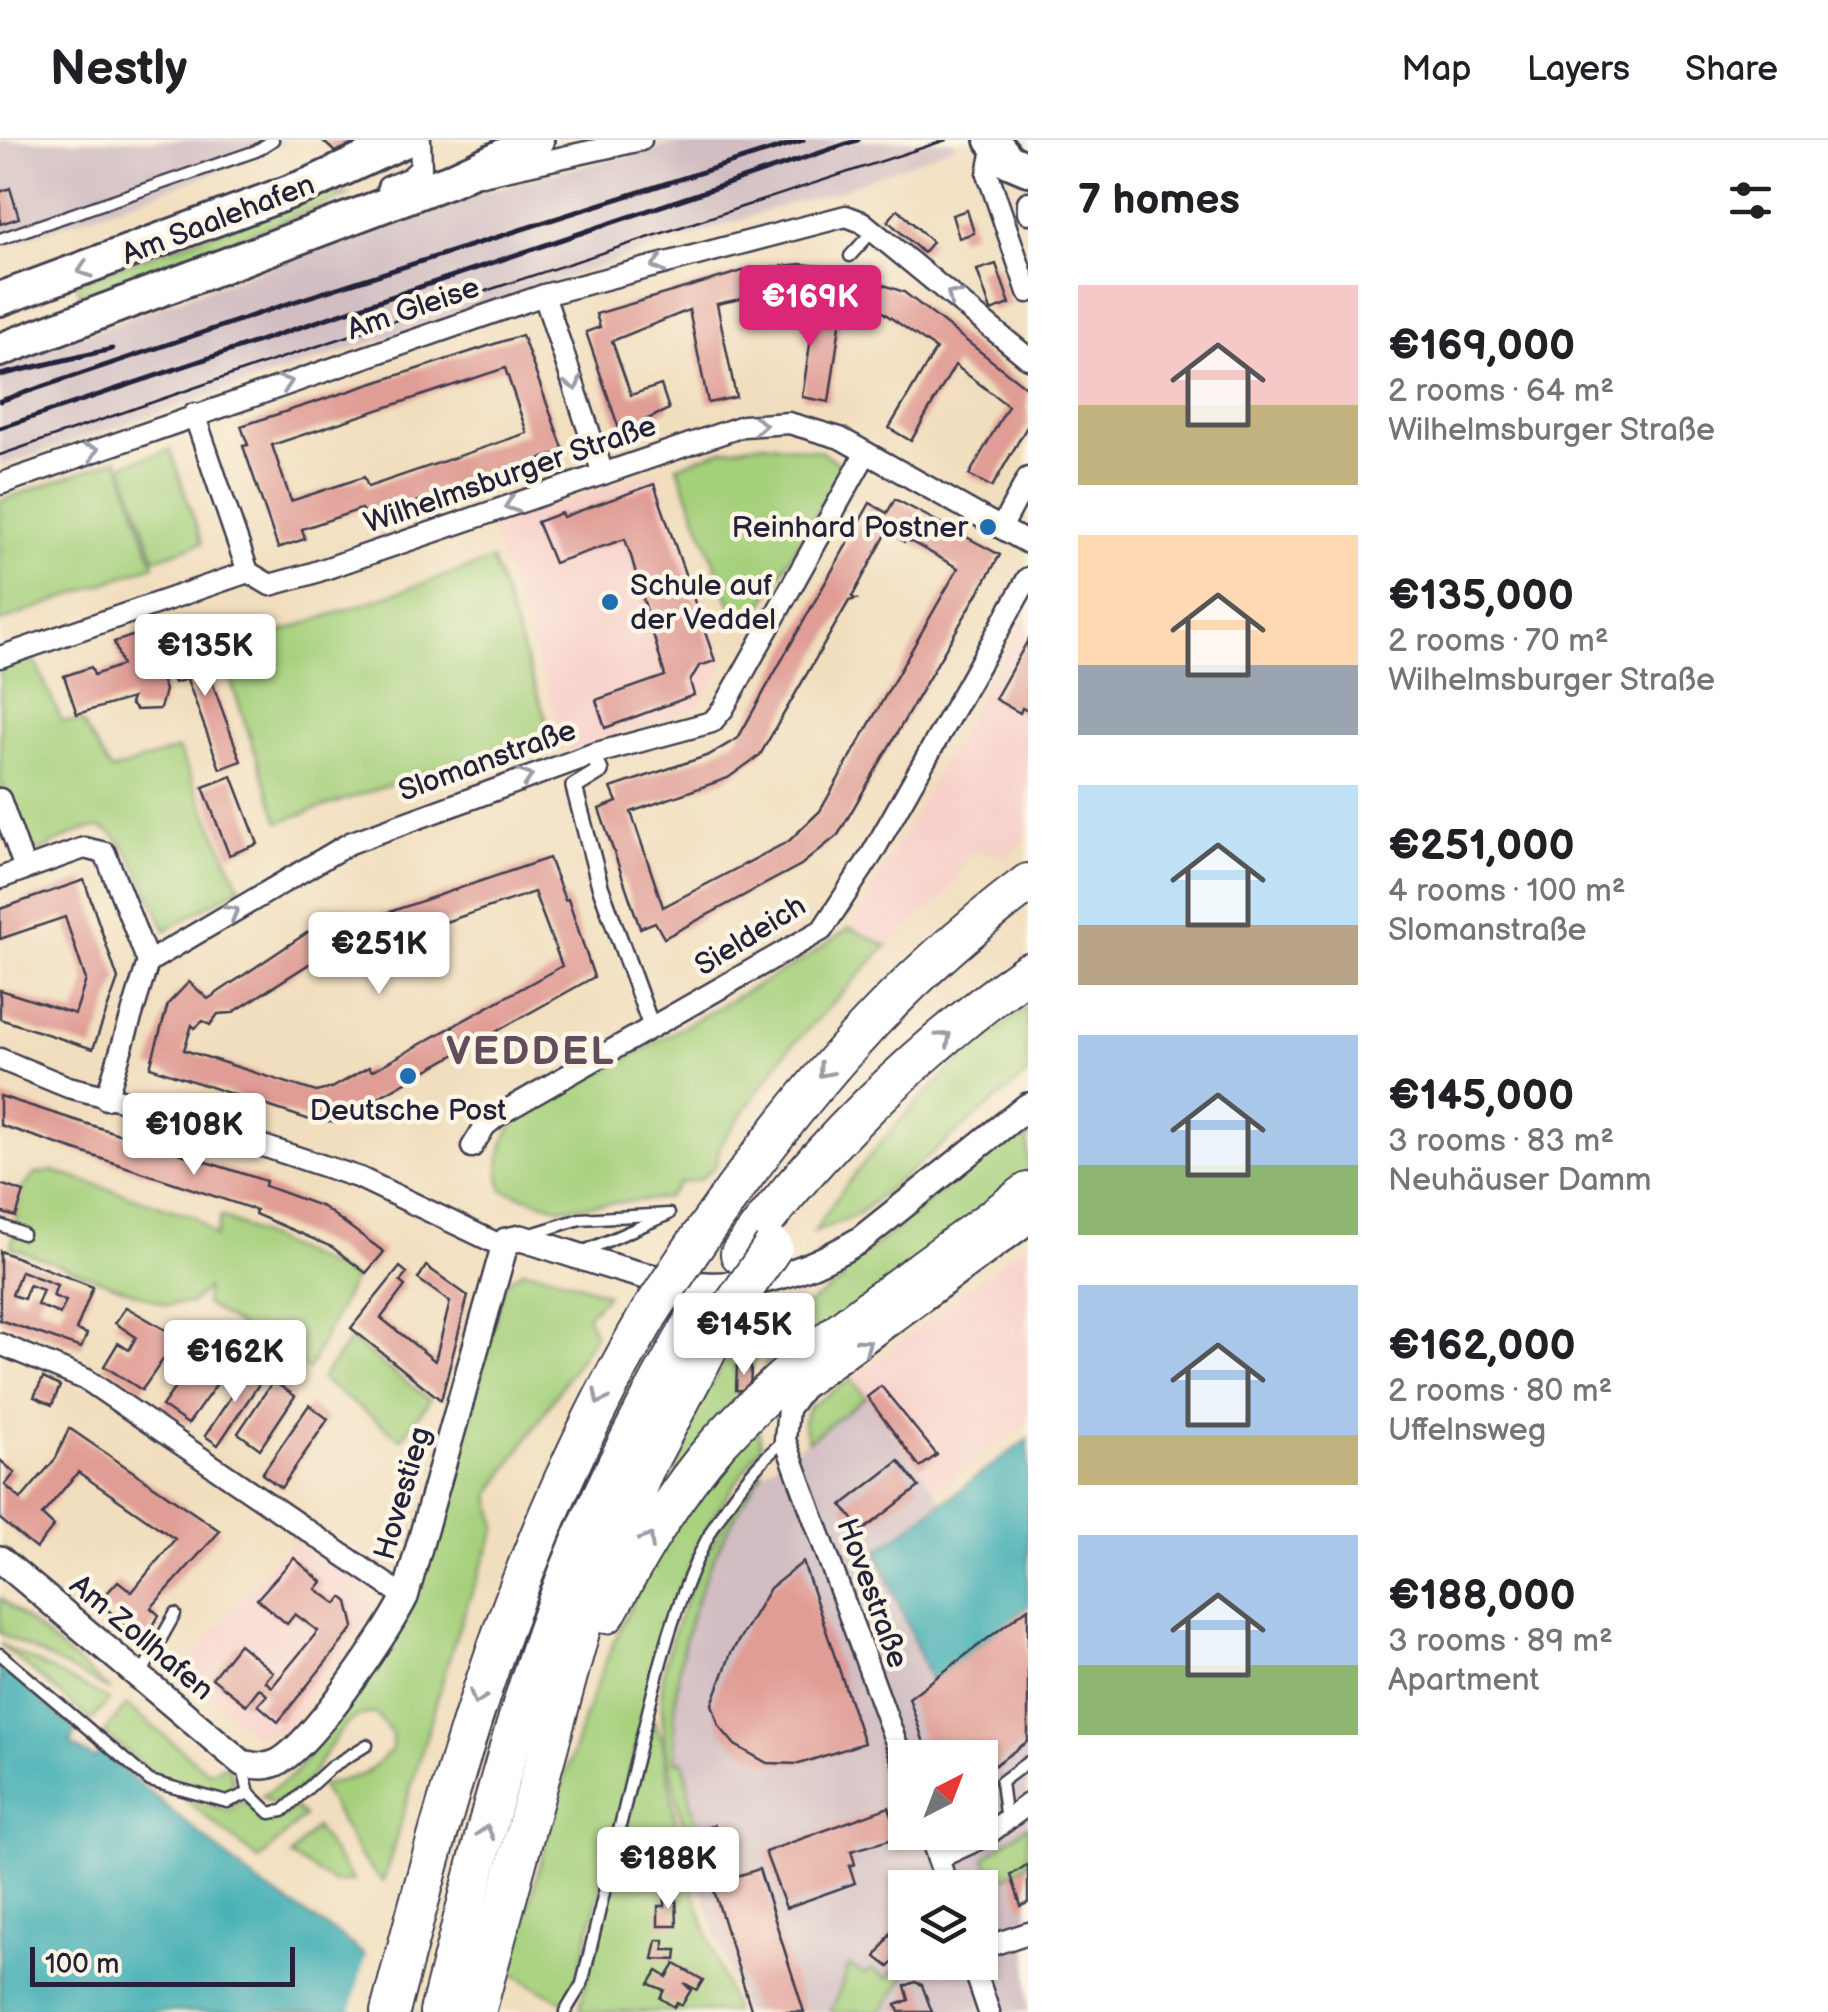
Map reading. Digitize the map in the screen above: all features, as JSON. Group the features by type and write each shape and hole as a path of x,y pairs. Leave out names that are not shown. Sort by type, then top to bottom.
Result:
{"highway":[{"path":"390,2012 470,1720 537,1535 592,1415 649,1314 818,1079 890,999 968,928 1028,883"},
{"path":"439,2012 524,1700 577,1552 639,1418 756,1251 786,1192 948,1034 1028,972"},
{"path":"553,1719 641,1550 718,1444 806,1358 1028,1192"},
{"path":"476,2012 553,1719 605,1562 709,1320"}],"main road":[{"name":"Am Saalehafen","path":"0,350 156,295 451,180 537,140"},
{"path":"993,142 1010,161 1028,169"},
{"name":"Am Saalehafen","path":"0,300 409,146"}],"street":[{"path":"420,140 409,146 434,174 451,180 524,168 641,140"},
{"path":"993,142 988,174 1028,292"},
{"name":"Am Saalehafen","path":"156,295 164,286 246,245 410,178 409,146"},
{"path":"1028,202 1028,213"},
{"name":"Am Gleise","path":"0,484 544,295 854,217 873,231"},
{"path":"873,231 1028,358"},
{"path":"544,295 603,474"},
{"path":"194,414 248,572"},
{"name":"Wilhelmsburger Straße","path":"0,657 248,572 270,585 283,582 758,425 789,422 840,438 1028,544"},
{"name":"Slomanstraße","path":"148,962 350,843 593,754 712,722 723,710 866,453"},
{"path":"1001,528 1028,478"},
{"name":"Sieldeich","path":"472,1147 492,1118 802,945 829,923 1028,578"},
{"path":"593,754 600,771 574,788 600,886 652,1029"},
{"path":"0,799 25,869"},
{"path":"0,878 84,848 105,853 148,962 106,1099"},
{"path":"0,1059 106,1099 133,1103 360,1178 512,1242 577,1255 680,1286 734,1286 765,1281 832,1256 860,1240 1028,1106"},
{"path":"785,1440 788,1409 803,1389 1028,1224"},
{"name":"Hovestieg","path":"242,1764 275,1764 290,1755 380,1640 405,1597 512,1242"},
{"path":"0,1344 87,1380 405,1597"},
{"name":"Hovestraße","path":"785,1440 895,1740"},
{"name":"Am Zollhafen","path":"0,1560 242,1764"},
{"path":"938,1858 968,1846 1028,1804"},
{"path":"935,1850 942,1870"},
{"path":"998,1943 1028,1933"},
{"path":"978,1980 988,2012"}],"lane":[{"path":"0,239 256,151 273,140"},
{"path":"850,256 873,231"},
{"path":"512,1242 580,1219 670,1214 577,1255"},
{"path":"0,1225 23,1234"},
{"path":"565,2012 582,1984 642,1736 679,1606 728,1502 752,1468 785,1440"},
{"path":"139,1677 176,1614"},
{"path":"0,1654 150,1781 226,1802 249,1792"},
{"path":"242,1764 249,1792 270,1813 283,1811 331,1767 367,1745"},
{"path":"1006,1820 1001,1782 1028,1762"}],"shaded area":[{"path":"0,140 289,140 228,168 0,247"},
{"path":"691,140 953,140 955,146 828,195 794,202 0,466 0,365 402,218 521,181"},
{"name":"Schule auf der Veddel","path":"656,471 725,665 695,708 569,752 490,527"},
{"path":"1028,612 1028,837 1006,857 973,850 944,897 887,946 850,928"},
{"path":"1028,1241 1028,1421 935,1490 853,1380"},
{"path":"866,1397 944,1503 877,1551 931,1681 1028,1608 1028,2012 881,2012 903,1980 998,1980 998,1870 888,1870 887,1979 871,1969 831,2012 742,2012 697,1875 712,1870 692,1808 684,1762 676,1762 673,1722 680,1651 706,1574 738,1508 762,1473"},
{"path":"293,1538 366,1587 371,1618 282,1732 254,1735 182,1670"}],"green space":[{"path":"329,192 349,195 239,238 212,255 155,276 80,295 76,282"},
{"path":"764,443 820,451 843,466 756,616 732,608 677,466 722,450"},
{"path":"170,449 202,543 155,559 123,465"},
{"path":"118,459 154,565 0,622 0,501"},
{"path":"492,560 550,731 279,822 221,652"},
{"path":"31,653 62,721 82,722 111,771 178,749 240,887 166,930 129,854 108,831 81,831 30,856 0,781 0,666"},
{"path":"850,928 887,946 786,1052 720,1145 716,1165 699,1180 680,1183 666,1198 561,1208 503,1190 501,1152 519,1119 806,958"},
{"path":"1028,1007 1028,1074 857,1215 814,1232 858,1171 910,1110 969,1054"},
{"path":"1028,1120 1028,1179 762,1381 772,1350 790,1322 815,1299 843,1282 836,1268 874,1247"},
{"path":"53,1171 195,1217 216,1237 221,1216 354,1278 308,1370 205,1304 207,1288 191,1303 168,1305 11,1247 22,1189 35,1174"},
{"path":"523,1270 553,1275 607,1294 587,1316 595,1335 490,1495 497,1527 457,1632 383,1882 361,1858 321,1786 365,1774 392,1750 392,1734 376,1714 360,1716 347,1724 303,1786 289,1797 271,1803 262,1796 293,1775 399,1630 412,1603 462,1444 505,1283"},
{"path":"787,1305 751,1367 737,1367 736,1389 750,1391 684,1472 668,1469 701,1400 758,1310"},
{"path":"350,1340 430,1400 401,1439 321,1379"},
{"path":"851,1379 866,1397 808,1441 803,1425 808,1408"},
{"path":"757,1423 761,1446 710,1521 674,1601 579,1971 565,2003 511,1973 583,1723 605,1662 662,1546 704,1483"},
{"path":"758,1468 762,1473 706,1575 683,1647 677,1684 676,1762 684,1761 692,1808 712,1870 697,1875 673,1781 664,1731 662,1686 674,1633 698,1572"},
{"path":"0,1598 111,1691 0,1633"},
{"path":"0,1644 109,1700 92,1721"},
{"path":"127,1705 208,1772 228,1764 237,1792 224,1797 160,1779 104,1733"},
{"path":"653,1720 662,1738 681,1854 734,2012 583,2012 580,2007"},
{"path":"180,1795 227,1810 244,1801 278,1821 295,1808 304,1816 259,1860"},
{"path":"1028,1825 1028,1863 998,1882 998,1870 991,1870 984,1858"},
{"path":"315,1827 353,1881 334,1883 291,1856"},
{"path":"849,1966 865,1974 871,1969 887,1978 903,1980 881,2012 831,2012"}],"water":[{"path":"1028,1439 1028,1608 931,1682 877,1551"},
{"path":"0,1666 76,1730 70,1744 94,1759 101,1751 260,1885 342,1937 435,2012 0,2012"}],"pier":[{"path":"367,1951 434,2006 440,2012 351,2012"}],"building":[{"path":"328,140 363,140 335,152 324,142"},
{"path":"10,188 19,218 0,224 0,192"},
{"path":"898,209 932,242 923,253 888,221"},
{"path":"967,210 974,233 959,238 952,215"},
{"path":"800,264 833,267 904,292 1028,389 1028,425 992,487 969,475 1008,406 955,365 911,441 889,428 936,349 881,311 844,297 829,402 802,397 818,292 782,290 717,304 736,397 708,403 689,310 612,341 631,395 661,385 669,409 620,432 586,332 600,327 596,314 746,270"},
{"path":"996,264 1010,304 991,311 977,270"},
{"path":"522,335 564,451 367,519 361,509 302,529 305,539 278,548 243,446 248,445 241,426","holes":["505,368 527,433 368,487 364,477 291,501 272,445"]},
{"path":"654,484 715,661 699,666 690,681 694,695 605,728 596,700 665,676 631,556 625,539 554,563 537,522 561,513 563,517"},
{"path":"895,499 1000,555 838,835 801,865 664,938 655,922 640,928 599,809 617,802 611,788 709,755 738,738 870,503 887,513","holes":["889,529 904,542 906,539 958,568 820,811 789,841 663,907 631,812 728,778 760,755 849,601 856,599 852,597"]},
{"path":"144,632 165,690 160,709 136,710 130,704 132,698 77,714 64,676 91,667 94,675 122,665 114,642"},
{"path":"194,633 241,761 220,769 187,679 174,683 168,668 182,662 170,642"},
{"path":"1028,640 1028,711 1022,708 1020,713 995,699"},
{"path":"232,776 258,844 229,855 203,787"},
{"path":"549,858 565,900 568,899 594,977 334,1122 313,1121 150,1067 168,1004 189,982 208,999 335,914 342,928","holes":["534,892 562,966 372,1071 369,1067 332,1088 316,1092 184,1050 192,1025 195,1028 203,1021 210,1025 218,1014 232,1013 347,940 353,938 357,952"]},
{"path":"84,880 118,979 93,1049 0,1019 0,990 75,1014 86,980 65,917 0,939 0,909"},
{"path":"0,1096 266,1181 265,1186 323,1207 384,1252 366,1273 332,1247 255,1214 256,1210 0,1125"},
{"path":"0,1184 24,1192 16,1217 0,1212"},
{"path":"0,1251 93,1287 76,1330 87,1334 81,1348 0,1320","holes":["21,1271 57,1285 53,1296 66,1301 60,1314 37,1305 43,1290 29,1285 24,1299 12,1295"]},
{"path":"426,1266 468,1296 441,1400 351,1328 400,1267 407,1273 400,1282 405,1286 381,1318 435,1361 450,1302 418,1279"},
{"path":"126,1307 164,1329 182,1332 142,1390 104,1366 118,1343 129,1350 136,1337 115,1323"},
{"path":"210,1338 236,1357 188,1424 162,1406"},
{"path":"251,1366 265,1375 218,1445 205,1436"},
{"path":"737,1366 751,1367 750,1391 736,1390"},
{"path":"43,1378 60,1386 52,1405 34,1397"},
{"path":"273,1381 295,1396 260,1449 238,1433"},
{"path":"881,1386 937,1455 920,1467 867,1397"},
{"path":"309,1405 328,1419 281,1488 262,1474"},
{"path":"69,1428 220,1531 151,1608 159,1615 144,1642 99,1602 118,1581 132,1592 175,1539 78,1472 42,1515 54,1526 36,1549 0,1519 0,1460 15,1473 5,1485 21,1499 56,1458"},
{"path":"899,1461 919,1487 862,1531 842,1505"},
{"path":"294,1558 322,1582 316,1589 337,1604 342,1597 348,1602 354,1627 278,1722 258,1705 267,1695 259,1688 246,1705 212,1678 239,1644 273,1672 265,1681 272,1687 318,1631 295,1614 287,1624 257,1599"},
{"path":"803,1562 864,1743 799,1764 767,1763 735,1745 719,1726 712,1704 731,1653 770,1588"},
{"path":"1028,1608 1028,1741 998,1763 998,1740 923,1740 909,1698"},
{"path":"888,1807 888,1840 851,1851 855,1864 849,1866 855,1883 786,1908 765,1852"},
{"path":"714,1825 727,1866 712,1870 699,1830"},
{"path":"1028,1864 1028,1903 1021,1906 1011,1875"},
{"path":"759,1869 804,2012 752,2012 712,1884"},
{"path":"665,1895 676,1895 677,1926 658,1926 658,1906 665,1906"},
{"path":"888,1937 888,1966 876,1957"},
{"path":"657,1940 664,1940 664,1950 677,1950 676,1960 653,1959"},
{"path":"675,1964 703,1980 697,1990 684,1983 691,1990 682,2005 677,2002 674,2007 660,1998 664,1990 649,1984 657,1971 667,1977"},
{"path":"915,1982 922,1985 932,2012 899,2012 896,2005 909,2000 905,1986"}],"tram line":[{"path":"0,455 263,364 946,140"}],"railway":[{"path":"0,401 293,302 803,140"},
{"path":"0,428 858,140"},
{"path":"0,375 112,349"}],"place":[{"name":"Reinhard Postner","path":"988,527"},
{"name":"Schule auf der Veddel","path":"610,602"},
{"name":"Deutsche Post","path":"408,1076"}],"district":[{"name":"VEDDEL","path":"531,1050"}]}
